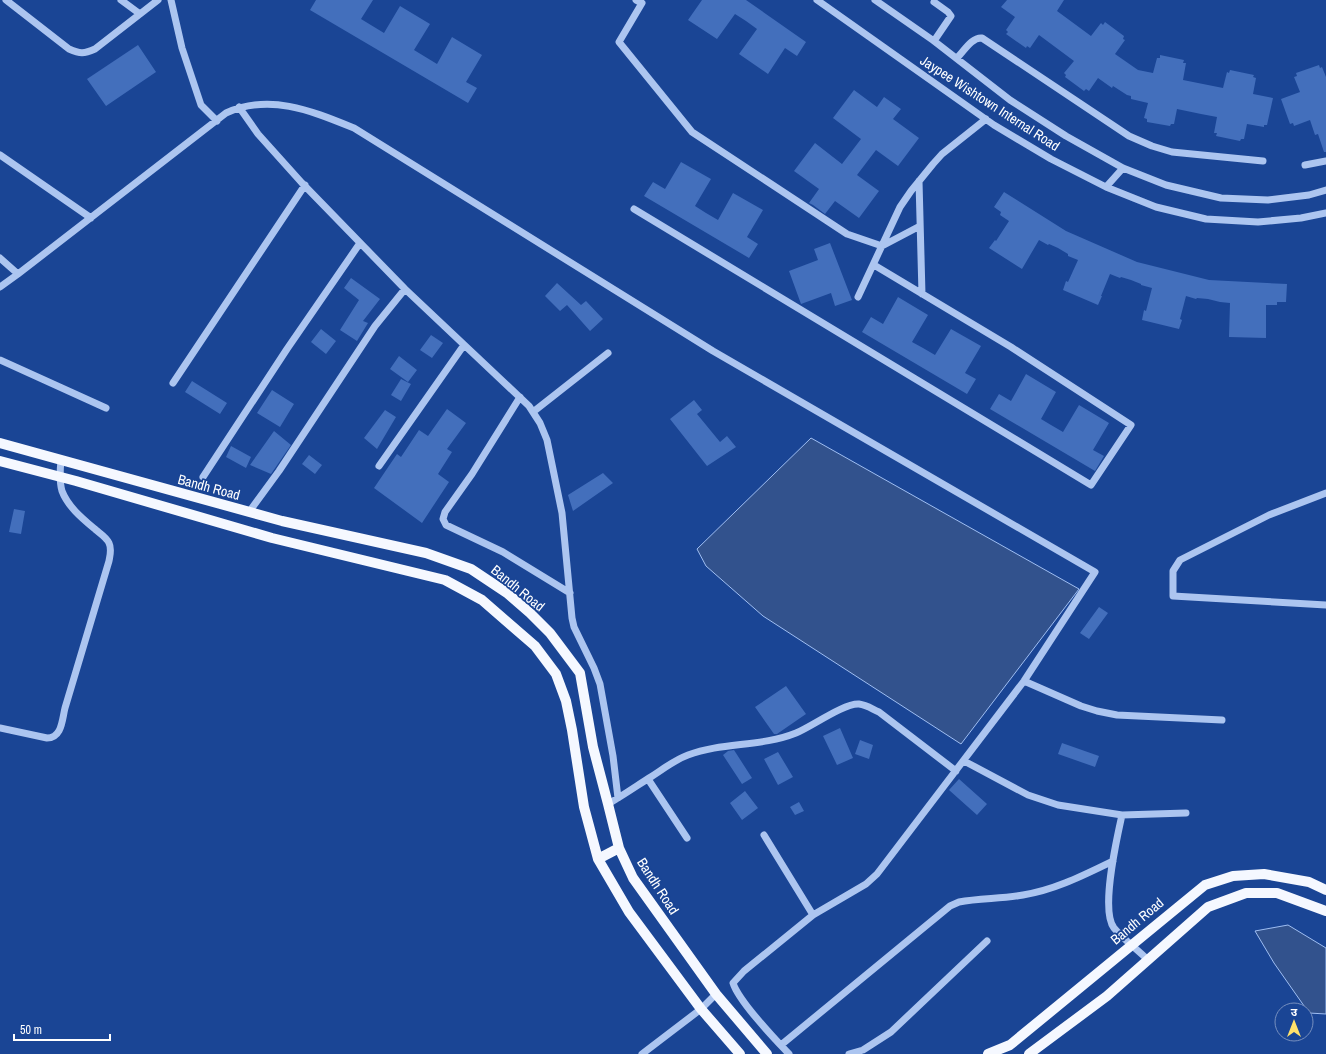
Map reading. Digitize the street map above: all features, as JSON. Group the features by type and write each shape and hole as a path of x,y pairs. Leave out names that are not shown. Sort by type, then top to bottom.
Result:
{"main road":[{"name":"Bandh Road","path":"0,443 282,521 426,553 471,569 507,592 550,633 580,673 593,747 620,848 633,878 716,994 767,1054"},
{"path":"0,461 60,476 272,538 445,580 482,600 536,646 556,674 568,708 584,807 598,859 630,912 701,1009 740,1054"},
{"path":"598,859 620,848"},
{"name":"Bandh Road","path":"988,1054 1010,1045 1204,885 1233,876 1264,874 1309,882 1326,890"},
{"path":"1029,1054 1107,996 1208,907 1246,893 1277,893 1326,911"}],"street":[{"path":"6,0 69,49 77,53 86,53 95,49 158,0"},
{"path":"121,0 140,14"},
{"path":"172,0 182,48 201,105 217,121"},
{"path":"636,0 642,3 620,42 692,132 847,234 882,246 920,226"},
{"name":"Jaypee Wishtown Internal Road","path":"817,0 986,119 1051,160 1106,187 1156,207 1206,219 1258,222 1301,218 1326,213"},
{"name":"Jaypee Wishtown Internal Road","path":"875,0 934,40 1010,100 1066,136 1123,168 1166,185 1221,198 1268,200 1308,195 1326,190"},
{"path":"934,1 951,16 934,40"},
{"path":"957,58 974,40 982,38 1129,136 1152,146 1172,152 1264,161"},
{"path":"0,287 226,113 239,108 259,104 286,106 315,112 354,128 714,351 1096,572 1024,681 877,874 866,884 813,915 744,971 733,983 735,990 754,1015 789,1054"},
{"path":"239,108 258,134 360,243 405,289 520,397 529,406 540,423 547,440 562,513 574,627 594,668 603,697 618,798"},
{"path":"858,297 900,208 919,181 942,154 986,119"},
{"path":"0,155 91,218"},
{"path":"1305,165 1326,161"},
{"path":"1106,187 1123,168"},
{"path":"919,181 922,294"},
{"path":"173,383 305,185"},
{"path":"634,209 1091,485 1131,425 1011,347 874,265"},
{"path":"203,477 287,349 360,243"},
{"path":"0,258 18,274"},
{"path":"249,512 279,471 375,326 405,289"},
{"path":"379,466 464,345"},
{"path":"533,412 608,353"},
{"path":"0,360 106,408"},
{"path":"520,397 472,474 445,512 443,519 446,525 504,552 570,593"},
{"path":"0,728 47,738 52,738 57,735 60,730 65,708 109,561 111,551 110,544 106,538 81,518 70,505 62,489 60,476 61,460"},
{"path":"1326,493 1269,515 1180,560 1173,571 1173,596 1326,605"},
{"path":"1024,681 1081,706 1117,715 1222,720"},
{"path":"608,804 687,755 707,749 782,737 796,733 839,711 857,704 868,706 879,712 956,771"},
{"path":"964,761 1028,795 1058,805 1122,815 1186,813"},
{"path":"648,779 687,838"},
{"path":"1122,815 1113,861 1109,905 1110,917 1113,928 1148,960"},
{"path":"764,835 813,915"},
{"path":"781,1045 950,906 959,902 1023,895 1042,891 1113,861"},
{"path":"850,1054 863,1050 891,1032 987,941"},
{"path":"642,1054 701,1009 716,994"}],"water":[{"path":"811,438 1079,589 961,744 763,616 706,566 697,549"},
{"path":"1288,925 1326,948 1326,1014 1314,1013 1314,1002 1301,1002 1274,963 1255,931"}],"building":[{"path":"316,0 373,0 361,19 384,33 400,6 430,24 414,50 437,64 452,37 482,55 466,82 477,88 468,103 310,10"},
{"path":"702,0 746,0 806,42 797,56 785,48 768,74 739,54 757,29 746,21 735,14 717,39 688,20"},
{"path":"1007,0 1064,0 1057,11 1091,36 1101,23 1103,25 1105,22 1124,36 1123,39 1125,40 1115,54 1138,70 1153,73 1157,58 1160,58 1160,55 1184,60 1183,63 1186,63 1183,80 1223,88 1227,72 1229,73 1230,70 1254,75 1253,77 1256,78 1253,94 1273,98 1267,125 1264,125 1264,127 1247,124 1244,139 1241,139 1240,141 1216,136 1217,133 1214,133 1217,117 1177,109 1174,124 1171,124 1170,126 1147,122 1147,119 1144,118 1148,103 1131,99 1131,96 1113,86 1112,88 1098,78 1089,91 1086,89 1084,91 1065,77 1066,75 1064,73 1074,61 1039,35 1030,48 1027,46 1026,48 1006,34 1008,32 1006,30 1015,17 1001,7"},
{"path":"138,45 156,72 106,106 87,79"},
{"path":"1319,65 1320,68 1322,67 1326,77 1326,152 1324,152 1318,134 1315,135 1310,120 1294,126 1293,123 1290,124 1281,99 1300,92 1294,77 1297,76 1296,73"},
{"path":"854,90 877,107 884,97 901,109 893,119 919,138 898,166 876,150 857,175 879,191 859,218 835,201 825,214 809,203 819,189 794,171 815,143 842,164 861,139 833,118"},
{"path":"681,162 711,179 695,206 706,213 718,220 733,193 763,210 747,237 758,244 749,258 644,196 653,182 665,189"},
{"path":"1004,192 1066,231 1137,262 1209,280 1287,284 1286,302 1277,302 1277,305 1266,305 1266,338 1229,337 1230,303 1208,299 1196,299 1186,296 1179,329 1142,320 1152,288 1110,274 1098,305 1063,290 1066,281 1068,282 1078,260 1068,256 1068,254 1058,248 1039,240 1022,269 989,248 995,240 996,241 1009,221 1000,215 1001,212 994,207"},
{"path":"830,243 852,300 835,306 831,293 801,304 789,271 818,260 814,249"},
{"path":"351,278 380,299 363,321 368,323 357,341 340,330 359,300 344,288"},
{"path":"557,283 581,305 586,301 603,319 590,331 567,305 560,311 545,296"},
{"path":"898,297 928,315 912,342 935,355 951,329 981,346 965,373 976,379 967,394 862,332 871,317 883,324"},
{"path":"321,329 336,341 326,354 311,342"},
{"path":"431,335 443,343 432,358 420,350"},
{"path":"399,356 417,370 408,382 390,369"},
{"path":"1026,374 1056,392 1041,419 1051,425 1063,432 1079,405 1109,423 1093,450 1104,456 1095,471 990,409 999,394 1011,401"},
{"path":"401,379 411,384 401,401 391,395"},
{"path":"192,381 227,403 220,414 185,392"},
{"path":"272,390 294,404 280,427 257,413"},
{"path":"694,400 702,410 697,414 720,442 727,436 736,447 707,466 670,419"},
{"path":"447,409 466,423 447,449 452,452 438,474 449,482 422,523 374,488 397,454 401,457 419,430 428,436"},
{"path":"385,410 396,417 377,449 364,438"},
{"path":"274,431 291,445 271,474 250,465"},
{"path":"231,446 251,457 246,468 226,457"},
{"path":"309,455 322,465 315,474 302,464"},
{"path":"603,473 613,483 573,511 568,495"},
{"path":"14,509 25,511 21,534 9,532"},
{"path":"1099,607 1108,613 1089,639 1080,633"},
{"path":"786,686 806,714 777,734 774,734 755,707"},
{"path":"840,728 853,758 837,765 823,736"},
{"path":"860,740 873,745 869,759 855,754"},
{"path":"1062,743 1099,756 1095,767 1058,754"},
{"path":"734,750 752,778 742,784 723,755 728,751"},
{"path":"778,752 793,777 778,785 764,759"},
{"path":"959,779 987,804 977,815 949,790"},
{"path":"745,791 758,808 742,820 730,803"},
{"path":"799,802 804,811 795,815 790,807"}]}
